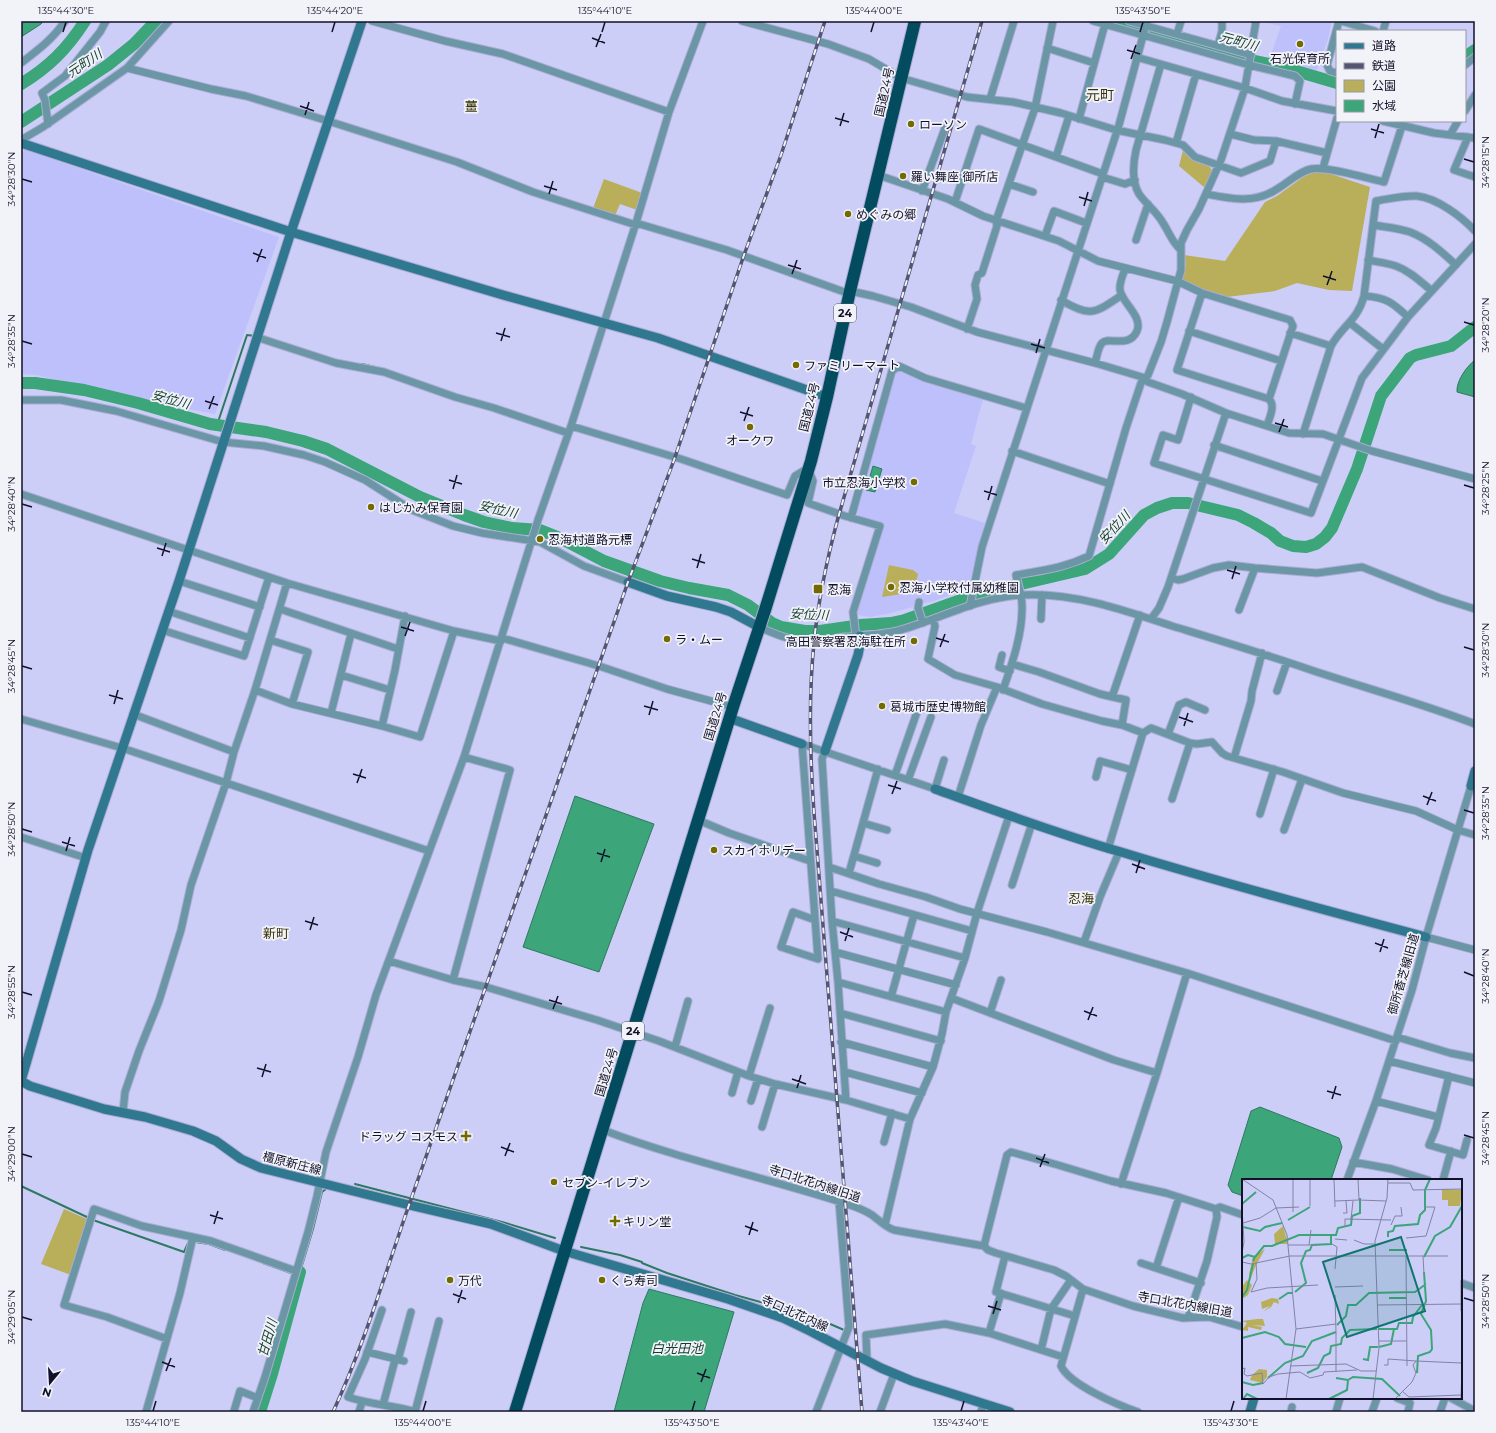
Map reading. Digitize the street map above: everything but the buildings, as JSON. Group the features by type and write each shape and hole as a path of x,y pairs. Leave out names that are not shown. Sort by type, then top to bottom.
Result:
{"highway":[{"name":"国道24号","path":"516,1412 564,1251 603,1130 808,468 827,397 850,292 915,21"}],"street":[{"path":"21,63 54,37 65,21"},
{"path":"48,124 45,100 42,93 65,76 100,32 106,21"},
{"path":"21,141 48,124 127,68 169,21"},
{"path":"21,1082 86,858 133,714 179,581 256,337 362,21"},
{"path":"372,21 445,41 503,54 669,112"},
{"path":"254,1412 296,1271 320,1182 326,1152 358,1057 376,995 464,756 538,520 636,224 669,112 703,21"},
{"path":"742,21 828,44 869,60 901,78 961,95 1013,102 1070,116 1116,130 1141,134 1176,143 1182,145 1195,157 1241,173 1270,161 1276,141"},
{"path":"990,99 1014,21"},
{"path":"967,329 977,299 975,285 978,275 982,273 996,226 996,221 1035,108 1053,21"},
{"path":"1093,21 1249,65 1295,76 1298,78 1300,86 1295,104"},
{"path":"1129,21 1146,23 1177,34 1251,55"},
{"path":"1177,34 1181,21"},
{"path":"1218,46 1222,31 1222,21"},
{"path":"958,797 981,726 1011,668 1022,617 1021,593 1016,575 1072,564 1089,556 1126,428 1142,383 1161,342 1181,270 1180,249 1184,236 1200,209 1219,165 1245,88 1256,21"},
{"path":"1340,21 1372,30"},
{"path":"971,604 982,547 1118,126 1146,23"},
{"path":"1079,119 1105,24"},
{"path":"1336,35 1327,65 1330,71 1336,73"},
{"path":"1048,48 1094,62"},
{"path":"1136,57 1245,88 1275,99 1336,111"},
{"path":"1466,64 1475,57"},
{"path":"1161,64 1134,156 1135,180 1139,193 1162,221 1174,242 1180,249"},
{"path":"127,68 210,89 246,96 328,121 457,162 533,192 636,224 733,251 850,292 873,296 911,307 967,329 1142,377 1226,413 1289,433 1323,434 1372,451 1475,479"},
{"path":"1176,143 1196,74"},
{"path":"1466,109 1475,95"},
{"path":"1056,157 1070,116"},
{"path":"1323,168 1336,122"},
{"path":"1391,122 1471,138 1454,170 1475,177"},
{"path":"1450,135 1457,122"},
{"path":"1206,194 1236,200 1257,198 1268,195 1277,190 1304,171 1323,168 1384,182 1407,124"},
{"path":"922,191 945,128"},
{"path":"955,202 979,129 1125,184 1135,180"},
{"path":"1230,134 1254,140 1276,141 1327,153"},
{"path":"21,141 291,232 604,324 658,338 827,397"},
{"path":"878,175 955,202 975,213 996,221 1065,243 1077,251 1098,261 1177,281 1202,293 1290,320 1293,326 1269,399"},
{"path":"1009,184 1033,192"},
{"path":"1303,434 1331,346 1334,340 1360,310 1364,296 1376,201 1415,196 1439,204 1460,217 1475,231"},
{"path":"1136,240 1148,204"},
{"path":"1045,236 1054,211 1086,223"},
{"path":"1373,225 1402,230 1422,237 1433,244 1456,265"},
{"path":"1190,398 1178,440 1163,435 1154,463 1311,513 1360,382 1408,317 1475,244"},
{"path":"1368,260 1390,264 1403,269 1412,274 1432,291"},
{"path":"1095,363 1103,342 1109,340 1122,342 1137,332 1138,322 1122,295 1120,287 1125,269"},
{"path":"1202,293 1177,370 1269,399 1273,404 1267,426"},
{"path":"1061,300 1077,309 1092,312 1100,310 1122,295"},
{"path":"1364,296 1374,296 1386,300 1392,303 1408,317"},
{"path":"1350,323 1383,349"},
{"path":"1189,331 1281,361"},
{"path":"1290,333 1331,346"},
{"path":"256,337 336,363 384,372 455,397 569,430 681,459 787,495 795,476 808,468 813,481 808,503 851,518 880,526 853,612 857,635 858,655 822,759 832,921 838,982 846,1100"},
{"path":"851,518 892,371 898,366 925,378 1026,408"},
{"path":"21,400 61,400 116,411 224,440 264,446 304,455 325,462 365,480 412,510 453,526 518,540 532,539 584,566 667,596 716,607 731,612 760,624 779,635 805,642 820,642 833,638 857,635 885,634 933,619 971,604 1021,593 1071,598 1140,615 1438,710 1475,724"},
{"path":"1151,619 1159,608 1171,578 1214,445 1226,413"},
{"path":"1214,445 1322,481"},
{"path":"1012,451 1110,484"},
{"path":"21,494 287,584 379,610 406,616 454,631 501,639 603,667 731,713 802,744 878,769 1008,816 1108,849 1223,882 1475,950"},
{"path":"1171,578 1178,580 1183,579 1221,566 1229,565 1317,572 1362,567 1440,598 1475,609"},
{"path":"1239,610 1255,568"},
{"path":"162,630 244,656 269,577"},
{"path":"179,581 260,607"},
{"path":"123,1112 124,1092 159,1001 181,930 193,879 226,783 234,752 255,690 287,584"},
{"path":"1041,619 1042,595"},
{"path":"919,606 923,621"},
{"path":"280,609 398,649"},
{"path":"168,611 250,638"},
{"path":"1112,697 1140,615"},
{"path":"382,726 406,616"},
{"path":"933,619 935,626 928,659 955,675 1000,688 1042,704 1102,721 1122,725 1143,733"},
{"path":"255,690 292,704 420,737 454,631"},
{"path":"331,713 351,634"},
{"path":"270,640 308,652 292,704"},
{"path":"1234,758 1251,701 1252,691 1262,654"},
{"path":"1002,655 999,667 1039,672 1100,694 1126,700 1122,725"},
{"path":"1277,691 1287,662"},
{"path":"341,675 390,690"},
{"path":"1168,734 1179,705 1186,702 1205,710"},
{"path":"133,714 234,752"},
{"path":"895,775 907,741 913,715"},
{"path":"908,780 931,717"},
{"path":"21,719 122,748 429,851"},
{"path":"1108,849 1143,733 1150,728 1190,743 1197,744 1212,742 1222,753 1234,758 1274,769 1343,793 1416,811 1458,830 1475,835"},
{"path":"907,741 914,743"},
{"path":"1172,799 1190,743"},
{"path":"802,744 818,959 782,947 793,912 815,920"},
{"path":"453,980 510,770 464,756"},
{"path":"935,789 944,760"},
{"path":"1096,777 1100,761 1132,770"},
{"path":"850,873 878,769"},
{"path":"1260,814 1274,769"},
{"name":"御所香芝線旧道","path":"1346,1179 1397,1039 1475,771"},
{"path":"1284,830 1302,779"},
{"path":"885,1225 910,1119 934,1066 941,1041 946,1012 965,958 977,913 1008,816"},
{"path":"698,820 729,833 810,861"},
{"path":"863,823 887,830"},
{"path":"1012,885 1032,824"},
{"path":"21,837 86,858"},
{"path":"1084,942 1100,897 1119,852"},
{"path":"854,856 877,863"},
{"path":"829,867 879,884 926,896 977,913 1084,942 1187,973 1397,1039 1475,1058"},
{"path":"831,892 972,931"},
{"path":"891,997 914,915"},
{"path":"832,921 965,958"},
{"path":"835,952 956,985"},
{"path":"389,961 453,980 486,987 633,1032 758,1079 846,1100 910,1119"},
{"path":"1121,1184 1157,1073 1187,973"},
{"path":"990,1013 1001,980"},
{"path":"838,982 946,1012"},
{"path":"951,998 1114,1060 1157,1073"},
{"path":"675,1047 688,1001"},
{"path":"749,1076 770,1008"},
{"path":"840,1013 941,1041"},
{"path":"841,1042 934,1066"},
{"path":"1389,1061 1475,1083"},
{"path":"732,1093 738,1072"},
{"path":"845,1072 922,1093"},
{"path":"1449,1076 1438,1117 1428,1145 1463,1155 1467,1140"},
{"path":"751,1101 758,1079"},
{"name":"橿原新庄線","path":"21,1082 96,1107 145,1116 205,1135 241,1159 261,1168 491,1224 564,1251"},
{"path":"762,1127 775,1084"},
{"path":"1376,1100 1438,1117"},
{"path":"884,1142 892,1113"},
{"name":"寺口北花内線旧道","path":"603,1130 674,1155 762,1178 839,1201 871,1214 894,1230 984,1246 988,1250 1005,1256 1054,1270 1083,1288 1133,1306 1183,1318 1209,1317 1242,1327"},
{"path":"1443,1179 1451,1151"},
{"path":"984,1246 1007,1155 1011,1152 1121,1184 1158,1191 1216,1209 1220,1207 1242,1215"},
{"path":"1353,1162 1392,1169 1425,1179"},
{"path":"1156,1268 1179,1197"},
{"path":"816,1412 849,1327 839,1201"},
{"path":"167,1339 107,1317 64,1305 94,1209 142,1226 210,1241 296,1271"},
{"path":"1188,1318 1201,1283 1207,1261 1217,1217 1216,1209"},
{"path":"146,1412 180,1293 193,1237"},
{"name":"寺口北花内線","path":"564,1251 728,1299 760,1310 803,1328 894,1374 982,1408 1010,1412"},
{"path":"1005,1256 996,1292 1075,1316"},
{"path":"1141,1263 1201,1283"},
{"path":"1041,1350 1052,1309 1071,1280"},
{"path":"1462,1284 1475,1288"},
{"path":"1083,1288 1061,1366 1086,1388 1138,1412"},
{"path":"989,1334 1001,1293"},
{"path":"382,1310 367,1352 348,1397 362,1402 383,1404 416,1412 439,1321"},
{"path":"383,1404 399,1360 412,1312"},
{"path":"868,1360 866,1335 945,1324 989,1334 1063,1357"},
{"path":"367,1352 380,1354 399,1360"},
{"path":"880,1412 894,1374"},
{"path":"234,1411 240,1391 258,1398"},
{"path":"1250,1412 1254,1399"},
{"path":"1336,1412 1340,1399"},
{"path":"1372,1412 1377,1399"},
{"path":"1400,1399 1410,1403 1408,1412"},
{"path":"1440,1412 1445,1399"},
{"path":"1453,1399 1475,1411"},
{"path":"359,1412 362,1402"}],"shaded area":[{"name":"石光保育所","path":"1263,21 1332,21 1328,39 1315,75 1268,63 1281,26"},
{"path":"25,150 279,237 215,414 103,393 37,375 21,374 21,153"},
{"name":"市立忍海小学校","path":"899,370 982,397 983,399 971,444 976,446 954,513 985,523 976,558 971,588 934,601 925,603 915,601 913,607 870,617 858,615 856,613 882,524 859,516 856,511 895,373"}],"green space":[{"path":"1183,150 1194,160 1209,166 1212,170 1205,188 1179,166"},
{"path":"1312,173 1328,173 1370,187 1352,291 1329,290 1297,283 1275,291 1227,297 1197,288 1182,279 1185,267 1184,255 1225,261 1265,202 1277,196 1303,177"},
{"path":"604,179 645,194 640,211 620,204 614,218 592,211"},
{"path":"889,565 913,570 918,574 914,592 882,597"},
{"path":"64,1209 89,1220 71,1275 41,1264"}],"water":[{"path":"21,21 43,21 41,24 21,37"},
{"path":"1475,360 1475,397 1457,392 1457,388 1463,374"},
{"path":"873,466 882,469 875,492 866,490"},
{"path":"575,796 654,824 599,972 523,947"},
{"path":"1260,1107 1339,1138 1342,1147 1331,1179 1242,1179 1242,1196 1232,1192 1228,1185 1251,1111"},
{"name":"白光田池","path":"649,1289 734,1312 704,1412 614,1412 643,1303"}],"waterway":[{"path":"21,84 31,78 57,57 85,21"},
{"name":"元町川","path":"21,122 108,65 134,44 156,21"},
{"name":"元町川","path":"1111,21 1240,58 1279,66 1336,83"},
{"name":"元町川","path":"1466,56 1475,50"},
{"name":"安位川","path":"21,383 35,383 84,390 138,403 210,424 266,432 303,441 327,449 420,497 464,515 484,522 512,528 540,530 560,538 604,561 660,581 728,595 748,605 772,623 781,627 805,631 820,631 905,620 978,594 1085,569 1109,554 1144,515 1157,508 1172,503 1188,503 1238,515 1271,533 1280,541 1293,546 1306,547 1316,544 1325,537 1332,528 1357,469 1381,396 1410,358 1451,346 1475,327"},
{"path":"217,425 247,335 255,336"},
{"path":"362,364 379,368"},
{"path":"355,1184 502,1222 555,1238"},
{"path":"21,1186 89,1218"},
{"path":"300,1272 322,1192 328,1189"},
{"path":"93,1220 184,1252 189,1241 209,1244 225,1250"},
{"path":"581,1247 620,1255 642,1262 667,1273 735,1295 814,1317 844,1330"},
{"path":"263,1263 291,1273"},
{"name":"甘田川","path":"260,1412 300,1272"}],"railway":[{"path":"333,1412 355,1361 374,1309 409,1205 628,582 674,460 744,255 781,155 825,21"},
{"path":"862,1412 811,770 810,728 812,664 820,596 838,518 982,21"}],"place":[{"name":"石光保育所","path":"1300,44"},
{"name":"ローソン","path":"911,124"},
{"name":"羅い舞座 御所店","path":"903,176"},
{"name":"めぐみの郷","path":"848,214"},
{"name":"ファミリーマート","path":"796,365"},
{"name":"オークワ","path":"750,427"},
{"name":"市立忍海小学校","path":"914,482"},
{"name":"はじかみ保育園","path":"371,507"},
{"name":"忍海村道路元標","path":"540,539"},
{"name":"忍海小学校付属幼稚園","path":"891,587"},
{"name":"忍海","path":"818,589"},
{"name":"ラ・ムー","path":"667,639"},
{"name":"高田警察署忍海駐在所","path":"914,641"},
{"name":"葛城市歴史博物館","path":"882,706"},
{"name":"スカイホリデー","path":"714,850"},
{"name":"ドラッグ コスモス","path":"466,1136"},
{"name":"セブン-イレブン","path":"554,1182"},
{"name":"キリン堂","path":"615,1221"},
{"name":"万代","path":"450,1280"},
{"name":"くら寿司","path":"602,1280"}],"district":[{"name":"元町","path":"1100,95"},
{"name":"薑","path":"471,106"},
{"name":"忍海","path":"1081,898"},
{"name":"新町","path":"276,933"}]}
